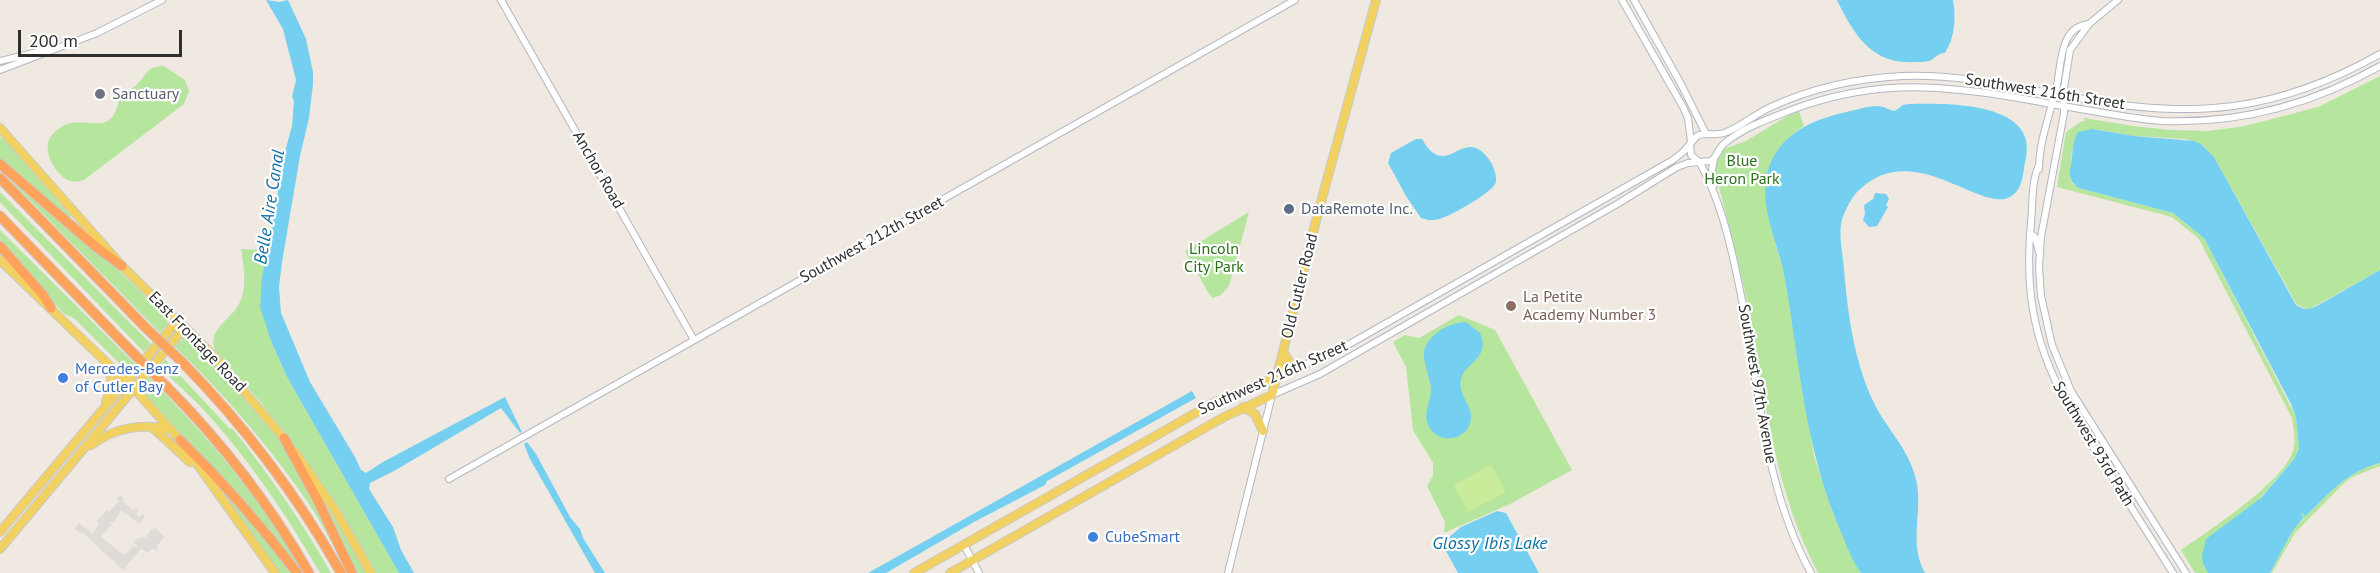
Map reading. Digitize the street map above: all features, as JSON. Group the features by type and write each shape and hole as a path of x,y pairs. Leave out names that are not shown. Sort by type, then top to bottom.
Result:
{"highway":[{"path":"0,164 95,246 122,266"},
{"path":"0,178 182,362 236,420 274,466 316,528 341,573"},
{"path":"0,216 198,419 243,472 309,573"},
{"path":"0,246 51,308"},
{"path":"284,438 352,573"},
{"path":"180,440 218,477 255,519 297,573"}],"main road":[{"name":"Old Cutler Road","path":"1272,395 1376,0"},
{"name":"East Frontage Road","path":"0,128 122,266 212,354 284,438 322,491 371,573"},
{"path":"0,260 134,389 180,440 275,573"},
{"path":"0,532 178,320"},
{"path":"0,549 185,327"},
{"path":"1283,352 1289,362 1300,368"},
{"path":"102,410 112,384 111,374 103,360"},
{"name":"Southwest 216th Street","path":"914,573 1215,402 1278,376"},
{"name":"Southwest 216th Street","path":"950,573 1243,407 1272,395"},
{"path":"1243,407 1255,414 1263,431"},
{"path":"82,451 118,430 151,426 170,429"},
{"path":"151,426 179,450 215,490"}],"street":[{"path":"0,70 36,58 110,27 162,0"},
{"name":"Anchor Road","path":"501,0 694,340"},
{"name":"Southwest 212th Street","path":"449,479 1295,0"},
{"path":"1622,0 1688,118 1691,155 1700,162 1707,163 1714,159 1719,150 1717,141 1708,134 1634,0"},
{"path":"2089,24 2118,0"},
{"name":"Southwest 93rd Path","path":"2089,24 2080,25 2068,38 2035,177 2032,194 2034,198 2029,267 2032,307 2038,336 2051,374 2074,418 2174,573"},
{"name":"Southwest 93rd Path","path":"2089,24 2070,50 2050,201 2047,206 2039,252 2040,287 2046,326 2066,382 2186,573"},
{"path":"0,61 57,48"},
{"name":"Southwest 216th Street","path":"1708,134 1727,131 1766,109 1789,100 1832,86 1875,78 1942,77 2159,110 2199,110 2232,107 2306,90 2380,54"},
{"name":"Southwest 216th Street","path":"1719,150 1726,142 1779,115 1827,99 1874,90 1943,87 2152,120 2192,121 2231,118 2272,111 2343,86 2380,66"},
{"path":"1691,142 1698,135 1708,134"},
{"name":"Southwest 216th Street","path":"1278,376 1339,350 1673,160 1682,154 1691,142"},
{"name":"Southwest 97th Avenue","path":"1714,159 1712,170 1714,191"},
{"name":"Southwest 216th Street","path":"1272,395 1320,374 1602,213 1673,169 1685,164 1700,162"},
{"name":"Southwest 97th Avenue","path":"1700,162 1714,191 1741,291 1774,479 1788,524 1811,573"},
{"path":"2031,233 2035,237 2039,252"},
{"name":"Old Cutler Road","path":"1228,573 1272,395"},
{"path":"964,545 979,573"}],"green space":[{"path":"164,66 185,80 189,91 184,104 84,180 70,181 61,175 53,165 48,153 49,140 54,133 69,123 107,121 112,117 121,97 132,89 149,70"},
{"path":"2380,76 2380,270 2308,310 2297,305 2214,157 2201,144 2185,139 2134,136 2092,129 2072,150 2070,177 2072,183 2079,188 2173,213 2204,238 2296,417 2299,449 2294,459 2203,564 2208,573 2195,573 2181,550 2227,518 2278,474 2289,460 2294,447 2292,418 2199,239 2172,217 2057,187 2066,132 2085,121 2084,118 2170,130 2208,131 2245,126 2318,107"},
{"name":"Blue Heron Park","path":"1799,111 1804,126 1794,133 1776,154 1775,242 1785,276 1814,456 1832,511 1861,573 1818,573 1792,513 1775,450 1747,303 1716,175 1715,166 1724,149 1746,141"},
{"path":"0,137 8,142 71,216 68,219 0,159"},
{"path":"7,174 105,257 168,318 169,323 160,333 5,175"},
{"path":"0,192 151,344 144,352 0,202"},
{"name":"Lincoln City Park","path":"1249,212 1229,286 1221,295 1213,298 1185,251"},
{"path":"0,230 135,364 128,372 75,319 63,313 0,242"},
{"path":"241,249 267,250 260,304 271,341 287,377 399,573 375,573 310,468 263,405 215,350 214,336 240,302 244,290"},
{"path":"1459,315 1495,330 1572,470 1510,504 1444,533 1445,522 1427,486 1433,476 1433,463 1413,430 1406,367 1393,342 1405,335 1419,338"},
{"path":"185,335 243,395 282,444 323,516 349,573 312,508 277,460 211,383 175,347"},
{"path":"165,359 246,445 297,517 331,573 320,573 294,529 251,467 202,408 159,367"},
{"path":"149,378 191,421 231,468 268,516 300,567 297,569 139,390"},
{"path":"2380,463 2380,466 2352,477 2341,486 2295,533 2270,573 2292,532 2303,519 2300,515 2302,513 2306,516 2331,491 2358,471"},
{"path":"1491,465 1506,492 1468,512 1454,485"},
{"path":"203,466 219,482 293,573 278,573"},
{"path":"308,476 368,573 355,573"}],"shaded area":[{"path":"120,495 124,498 122,501 133,510 135,508 138,511 135,514 140,517 142,514 145,517 139,524 122,511 114,522 109,521 112,524 101,537 124,555 132,545 136,548 137,545 134,543 138,538 146,537 150,530 155,528 165,537 157,546 158,552 153,548 148,553 141,549 123,570 84,534 74,529 79,523 93,534 99,523 97,521 119,501 117,499"}],"water":[{"path":"266,0 280,2 287,0 289,2 306,39 313,72 309,118 300,156 282,262 279,287 281,313 310,382 361,470 366,473 505,397 522,432 520,433 501,408 370,483 369,489 393,527 401,550 414,573 399,573 287,377 271,341 260,307 262,277 277,201 280,170 292,126 294,101 292,97 296,80 283,29"},
{"path":"1837,0 1953,0 1954,20 1951,41 1945,53 1929,61 1900,62 1887,58 1876,53 1858,36"},
{"path":"1909,104 1965,106 1985,109 2003,116 2018,125 2026,139 2026,158 2019,188 2004,199 1969,191 1926,174 1903,171 1880,176 1857,192 1843,216 1841,241 1853,337 1861,370 1873,401 1912,466 1918,488 1917,549 1925,573 1861,573 1850,553 1829,501 1811,439 1785,279 1767,209 1766,181 1775,155 1792,135 1802,128 1838,114 1864,108 1880,106 1895,111"},
{"path":"2092,129 2134,136 2194,141 2201,144 2214,157 2299,307 2306,309 2317,306 2380,270 2380,463 2349,477 2306,516 2301,513 2303,518 2292,532 2270,573 2208,573 2202,556 2206,539 2261,498 2294,459 2299,449 2296,417 2291,404 2204,238 2173,213 2079,188 2072,181 2070,170 2075,138 2078,132"},
{"path":"1416,139 1422,139 1431,151 1440,156 1473,147 1482,152 1492,164 1496,182 1480,198 1452,214 1434,220 1421,218 1388,163 1391,153"},
{"path":"1875,193 1886,194 1889,199 1886,205 1888,207 1877,226 1869,227 1863,220 1864,205 1873,199"},
{"path":"1466,322 1480,333 1483,343 1479,356 1461,379 1462,392 1471,418 1465,432 1459,436 1445,438 1433,432 1428,425 1427,412 1431,389 1424,357 1425,350 1427,343 1438,332 1452,325"},
{"path":"1192,391 1196,398 1047,481 1045,485 974,522 886,573 868,573"},
{"path":"527,442 605,573 595,573 530,459 524,444"},
{"name":"Glossy Ibis Lake","path":"1497,511 1506,513 1539,573 1458,573 1446,551 1447,539 1461,527"}],"place":[{"name":"Sanctuary","path":"100,94"},
{"name":"DataRemote Inc.","path":"1289,209"},
{"name":"La Petite Academy Number 3","path":"1511,306"},
{"name":"Mercedes-Benz of Cutler Bay","path":"63,378"},
{"name":"CubeSmart","path":"1093,537"}],"water label":[{"name":"Belle Aire Canal","path":"270,207"}]}
